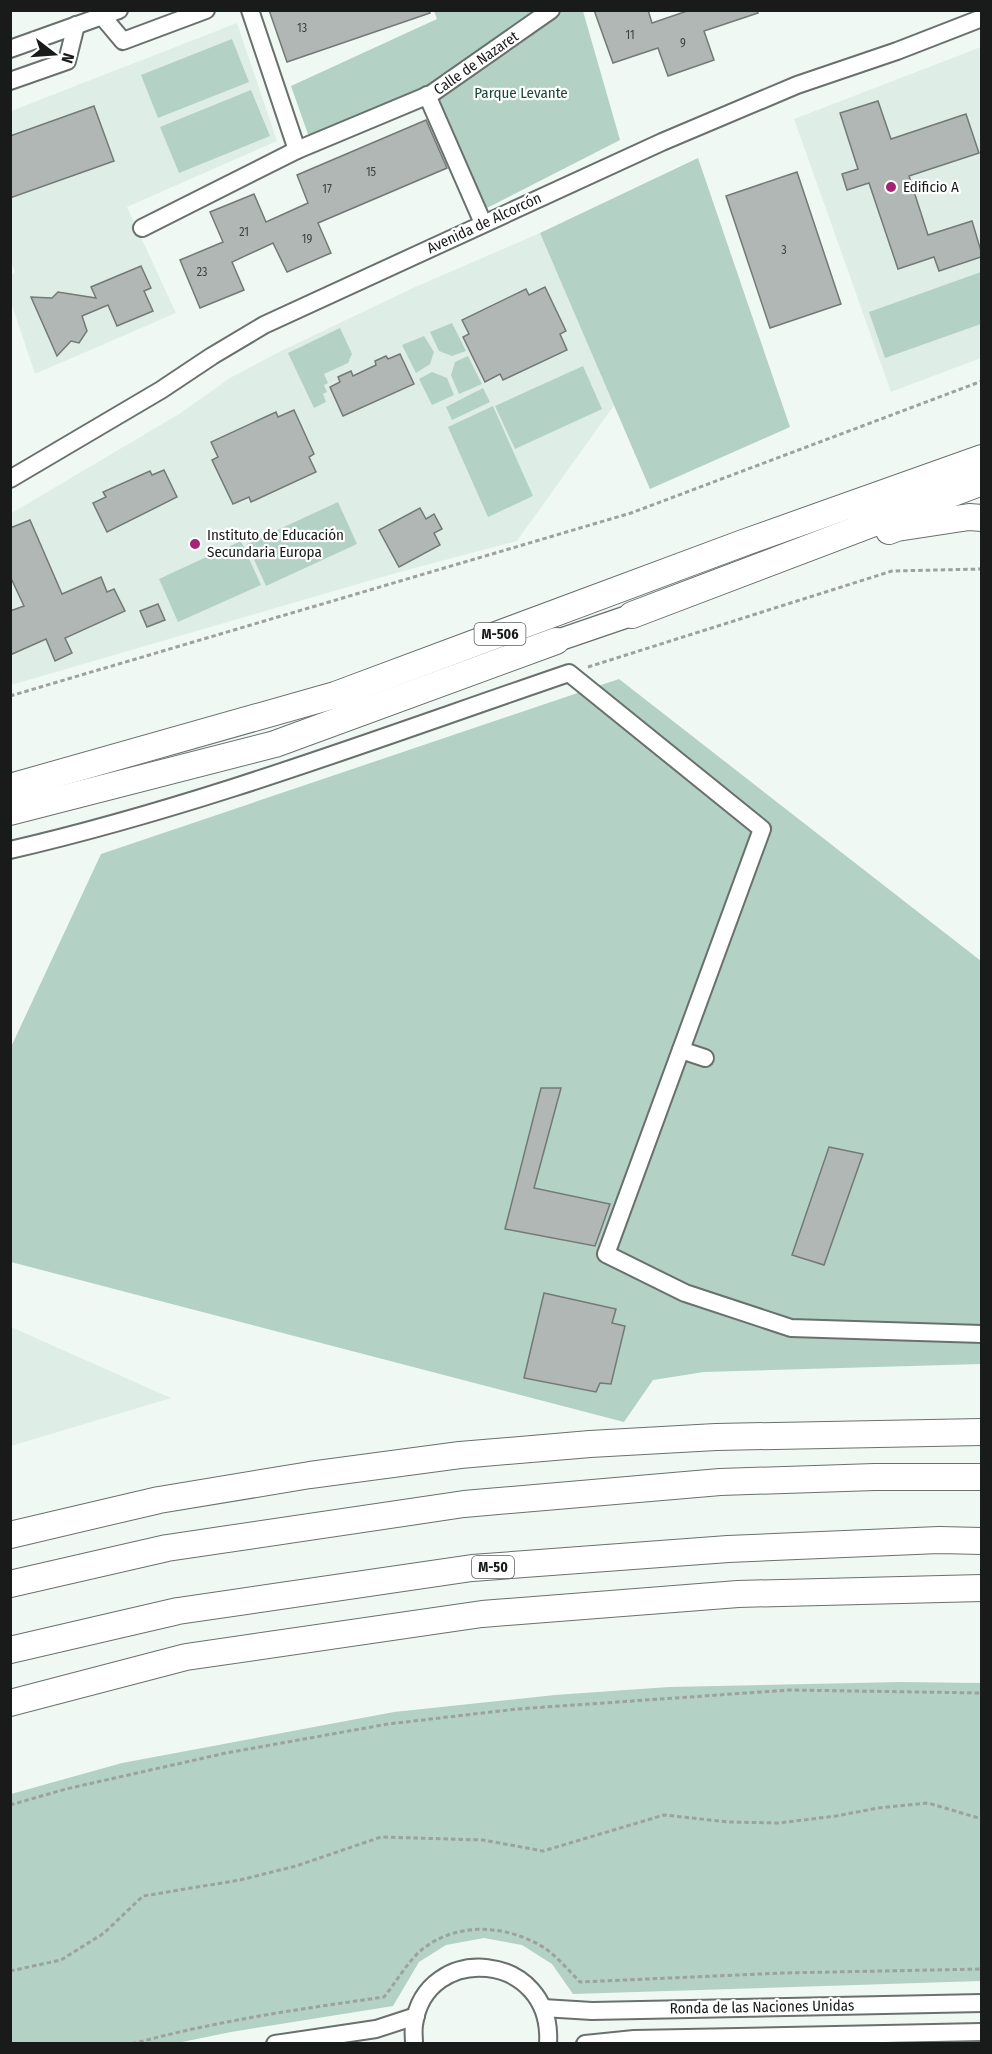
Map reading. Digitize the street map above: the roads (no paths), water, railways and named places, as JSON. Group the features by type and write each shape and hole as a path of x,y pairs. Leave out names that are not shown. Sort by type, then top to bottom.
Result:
{"highway":[{"path":"743,543 981,443"},
{"name":"M-506","path":"10,787 335,696 743,543 981,458"},
{"name":"M-506","path":"632,615 981,482"},
{"name":"M-506","path":"632,615 724,591 897,528 969,517 981,518"},
{"name":"M-506","path":"10,812 275,744 556,641"},
{"path":"10,1535 159,1500 310,1475 460,1455 590,1444 716,1437 981,1432"},
{"path":"10,1584 167,1548 464,1503 720,1482 875,1477 981,1477"},
{"name":"M-50","path":"10,1650 178,1611 472,1568 728,1549 939,1540 981,1541"},
{"path":"10,1703 186,1657 482,1614 738,1594 981,1588"}],"main road":[{"name":"M-506","path":"556,641 632,615"}],"street":[{"path":"10,49 110,13 123,41 206,10"},
{"path":"250,10 297,150"},
{"name":"Calle de Nazaret","path":"142,228 297,150 427,95 551,10"},
{"name":"Avenida de Alcorcón","path":"10,479 161,390 264,325 662,142 797,85 897,51 981,18"},
{"path":"10,81 67,61 76,26"},
{"path":"427,95 483,223"},
{"path":"10,850 178,806 569,673 762,829 606,1254 685,1293 791,1328 981,1334"},
{"path":"681,1050 705,1058"},
{"path":"414,2043 416,2016 425,1996 435,1984 462,1970 479,1967 493,1968 517,1978 536,1995 543,2008 549,2031 548,2043"},
{"name":"Ronda de las Naciones Unidas","path":"543,2008 592,2011 981,2003"},
{"path":"275,2043 376,2029 416,2016"},
{"name":"Ronda de las Naciones Unidas","path":"585,2043 634,2039 981,2032"}],"place":[{"name":"Edificio A","path":"891,187"},
{"name":"Instituto de Educación Secundaria Europa","path":"195,544"}],"park label":[{"name":"Parque Levante","path":"521,93"}]}
